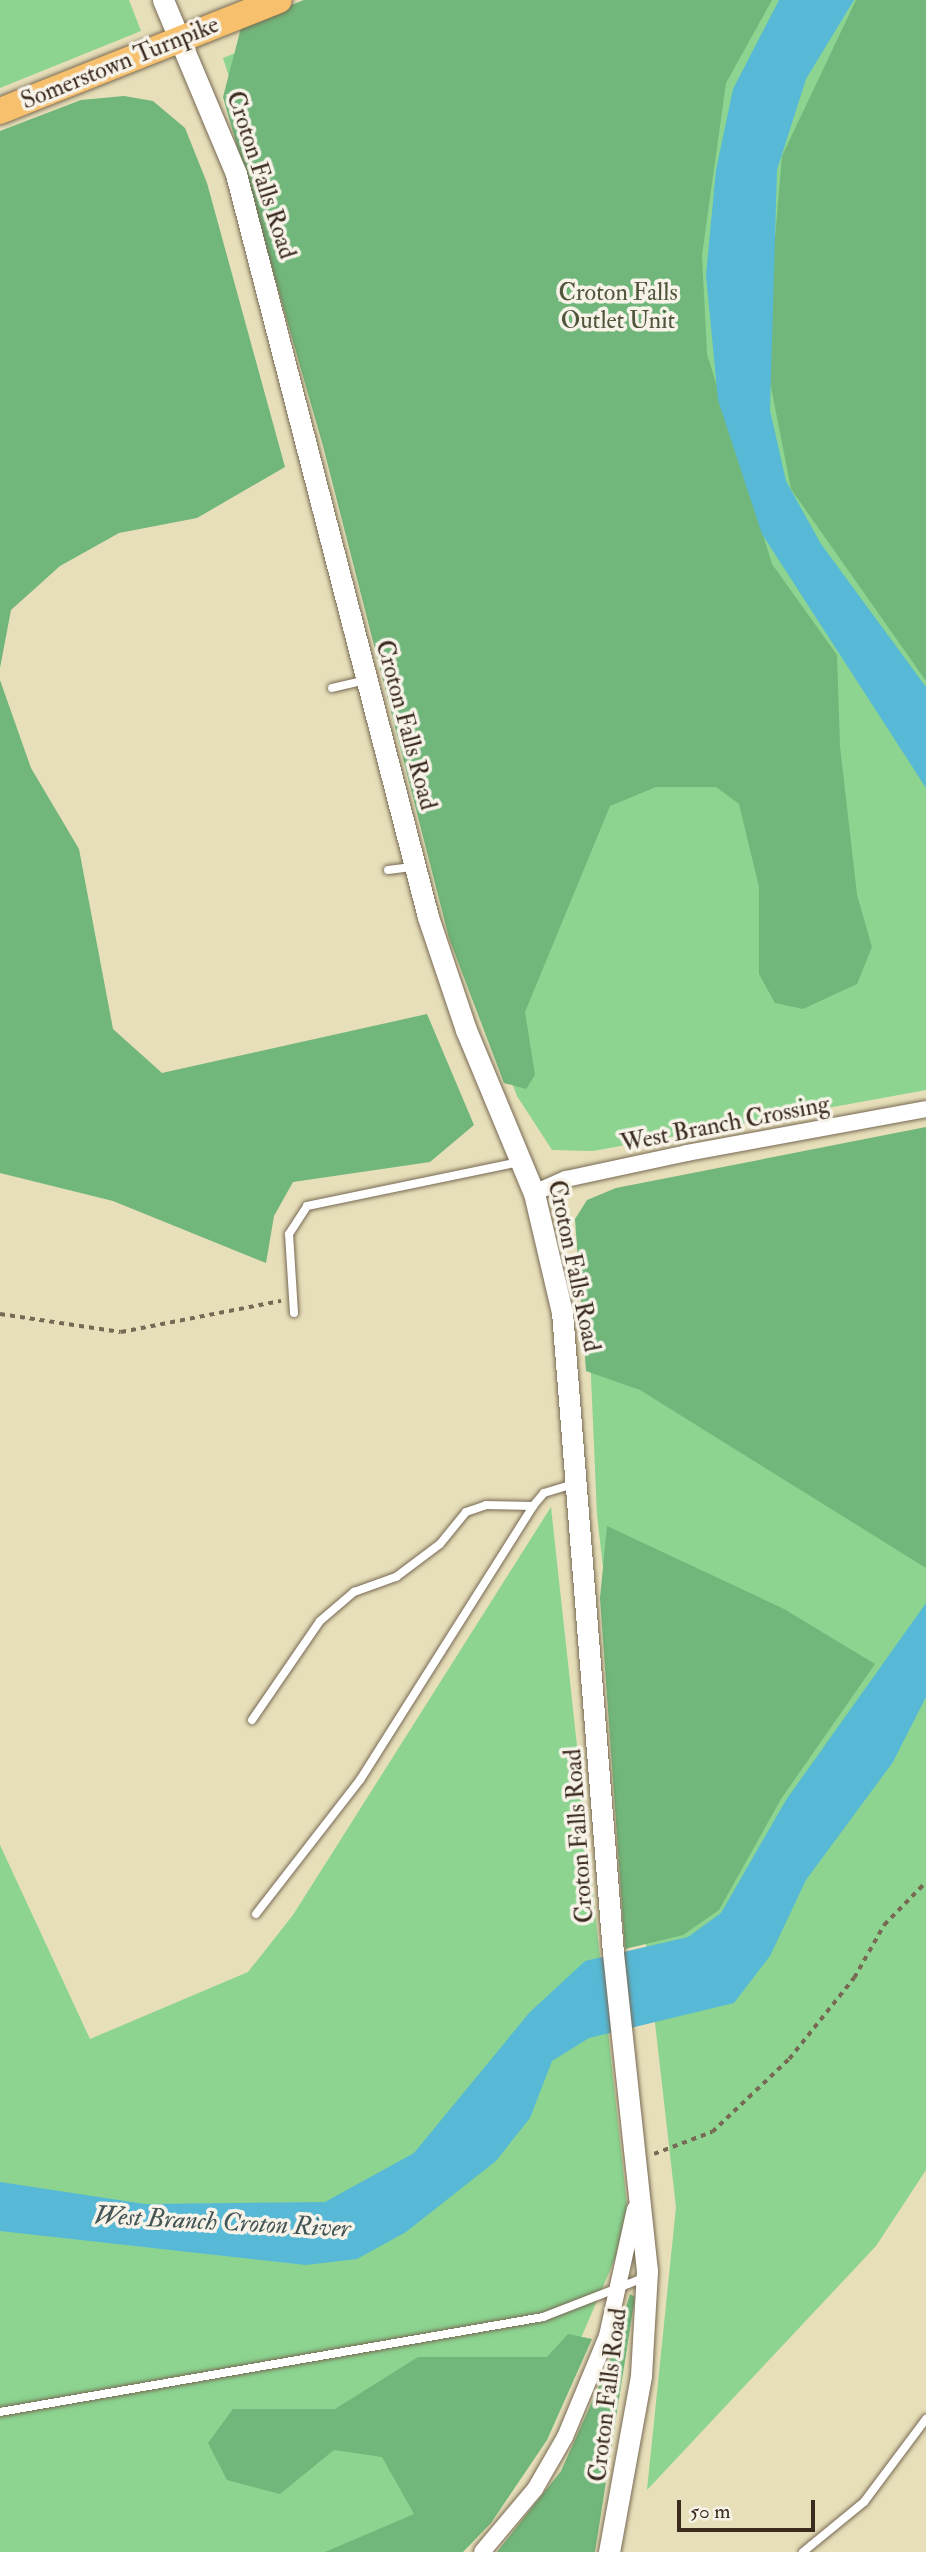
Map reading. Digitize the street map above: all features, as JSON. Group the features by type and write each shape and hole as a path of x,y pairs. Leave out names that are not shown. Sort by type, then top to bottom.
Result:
{"main road":[{"name":"Somerstown Turnpike","path":"0,111 279,0"}],"street":[{"name":"Croton Falls Road","path":"163,0 224,138 265,271 415,867 466,1030 534,1193 562,1311 577,1457 620,2033 647,2277 641,2376 609,2552"},
{"name":"West Branch Crossing","path":"534,1193 566,1179 687,1153 926,1110"},
{"path":"482,2552 535,2489 565,2437 622,2284 638,2189"}],"lane":[{"path":"332,688 366,680"},
{"path":"388,870 415,867"},
{"path":"294,1313 289,1234 307,1206 522,1162"},
{"path":"257,1914 360,1780 533,1506 544,1493 579,1482"},
{"path":"252,1720 320,1621 354,1592 396,1577 440,1545 466,1512 486,1505 533,1506"},
{"path":"0,2412 543,2317 622,2284 647,2277"},
{"path":"803,2552 864,2501 926,2418"}],"path":[{"path":"0,1314 121,1332 293,1298"},
{"path":"635,2162 712,2132 789,2059 854,1978 884,1925 926,1882"}],"green space":[{"path":"0,0 129,0 141,31 0,88"},
{"name":"Croton Falls Outlet Unit","path":"304,0 772,0 726,83 702,255 707,354 772,564 837,655 840,746 857,895 872,947 857,984 803,1009 775,1003 759,974 759,887 739,804 716,787 656,787 610,806 525,1012 535,1075 526,1089 504,1083 449,938 323,446 223,97 242,24"},
{"name":"Croton Falls Outlet Unit","path":"367,0 926,0 926,1090 593,1151 552,1150 517,1096 475,989 309,328 223,58"},
{"path":"856,0 926,0 926,681 791,489 765,356 782,156"},
{"path":"124,96 153,101 185,128 207,183 285,467 197,518 119,533 60,566 11,610 0,668 0,131 81,100"},
{"path":"0,680 31,768 79,849 113,1029 162,1073 427,1014 474,1125 430,1162 293,1182 274,1216 266,1263 113,1201 0,1173"},
{"path":"926,1127 926,1568 640,1390 586,1371 575,1219 587,1200 616,1188"},
{"path":"926,1141 926,2170 876,2246 647,2490 676,2207 597,1515 584,1215"},
{"path":"551,1507 627,2205 617,2254 560,2387 438,2552 0,2552 0,1845 90,2039 248,1972 293,1915"},
{"path":"607,1526 784,1609 875,1664 781,1799 719,1910 683,1935 625,1949 600,1598"},
{"path":"630,2294 635,2297 595,2552 497,2552 561,2471 608,2366"},
{"path":"568,2334 592,2339 547,2440 491,2523 463,2552 325,2552 414,2514 382,2457 334,2450 280,2494 227,2480 208,2443 233,2409 335,2409 418,2357 547,2357"}],"water":[{"path":"779,0 854,0 806,79 777,170 770,410 786,481 821,544 926,687 926,788 762,534 718,400 706,275 716,170 733,89"},
{"name":"West Branch Croton River","path":"926,1603 926,1697 893,1762 806,1880 770,1956 734,2003 589,2038 552,2061 530,2118 496,2161 406,2232 357,2259 306,2265 0,2231 0,2182 145,2204 325,2202 414,2153 529,2013 585,1961 688,1937 721,1913 786,1800"}]}
